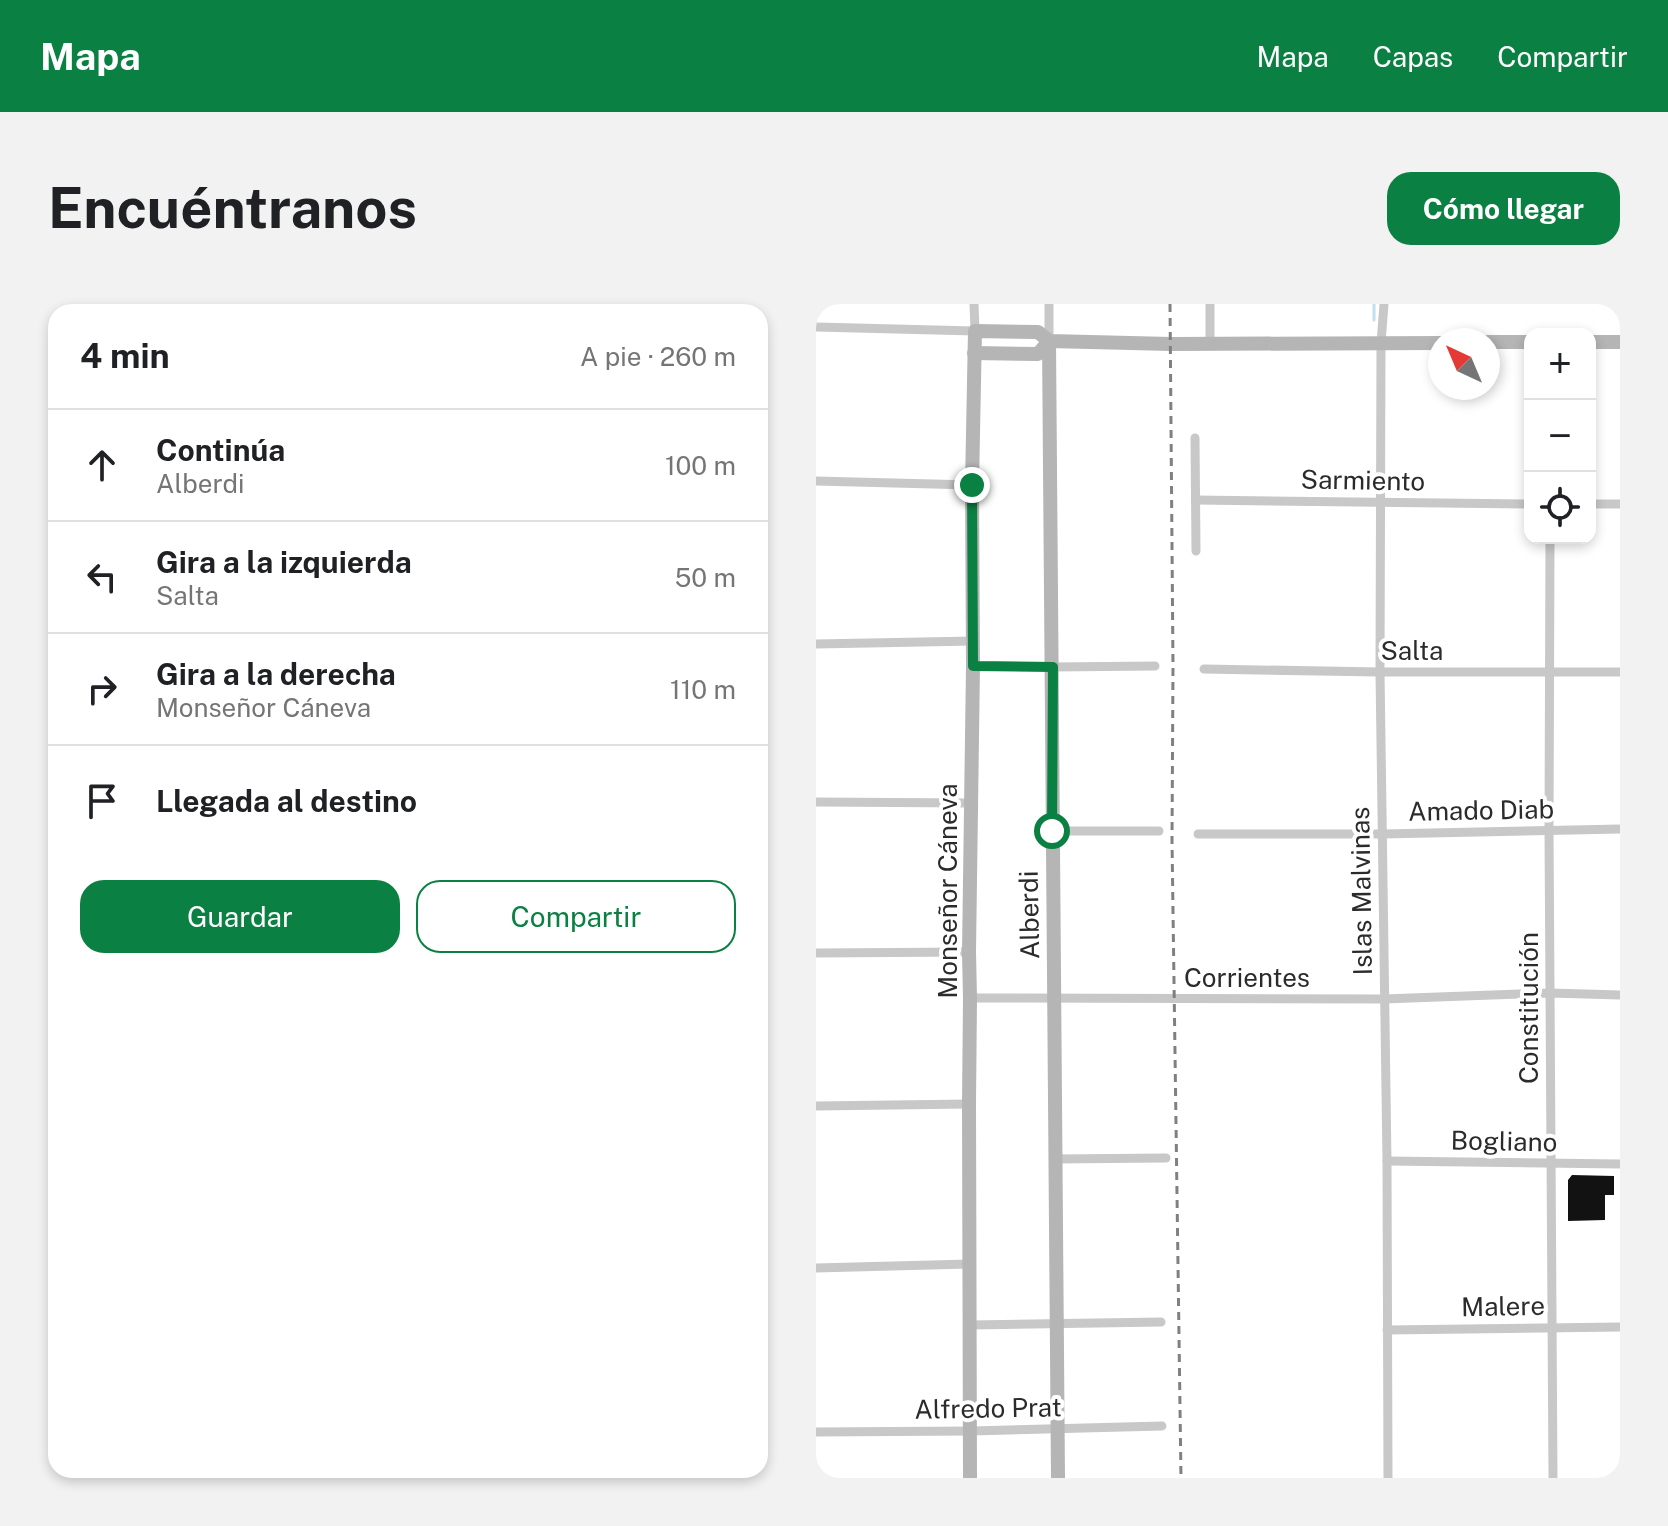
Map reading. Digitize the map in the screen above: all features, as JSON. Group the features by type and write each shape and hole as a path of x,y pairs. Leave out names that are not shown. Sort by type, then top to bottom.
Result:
{"street":[{"name":"Monseñor Cáneva","path":"970,1478 969,952 974,641 974,304"},
{"name":"Alberdi","path":"1049,304 1058,1478"},
{"path":"1210,304 1210,344"},
{"name":"Islas Malvinas","path":"1384,304 1381,343 1380,672 1388,1478"},
{"path":"816,327 1038,332 1049,341 1428,343"},
{"path":"974,353 1038,354 1049,341"},
{"path":"1500,342 1524,342"},
{"path":"1596,342 1620,342"},
{"path":"1195,438 1196,551"},
{"path":"816,481 972,485"},
{"name":"Sarmiento","path":"1196,500 1524,504"},
{"path":"1596,504 1620,504"},
{"name":"Constitución","path":"1550,544 1553,1478"},
{"path":"816,644 974,641"},
{"path":"973,666 1155,666"},
{"name":"Salta","path":"1204,669 1620,672"},
{"path":"816,802 971,803"},
{"name":"Amado Diab","path":"1198,834 1620,829"},
{"path":"1052,831 1159,831"},
{"path":"816,953 969,952"},
{"name":"Corrientes","path":"970,998 1384,999 1550,993 1620,995"},
{"path":"816,1106 969,1104"},
{"path":"1056,1159 1166,1158"},
{"name":"Bogliano","path":"1387,1161 1620,1164"},
{"path":"816,1268 969,1264"},
{"path":"970,1325 1161,1322"},
{"name":"Malere","path":"1387,1330 1620,1327"},
{"name":"Alfredo Prat","path":"816,1432 1162,1426"}],"building":[{"path":"1572,1175 1614,1176 1614,1195 1605,1195 1605,1220 1568,1221 1568,1180"}],"waterway":[{"path":"1374,304 1374,320"}],"railway":[{"path":"1170,304 1172,840 1181,1478"}],"route":[{"path":"972,485 973,666 1053,667 1052,831"}]}
